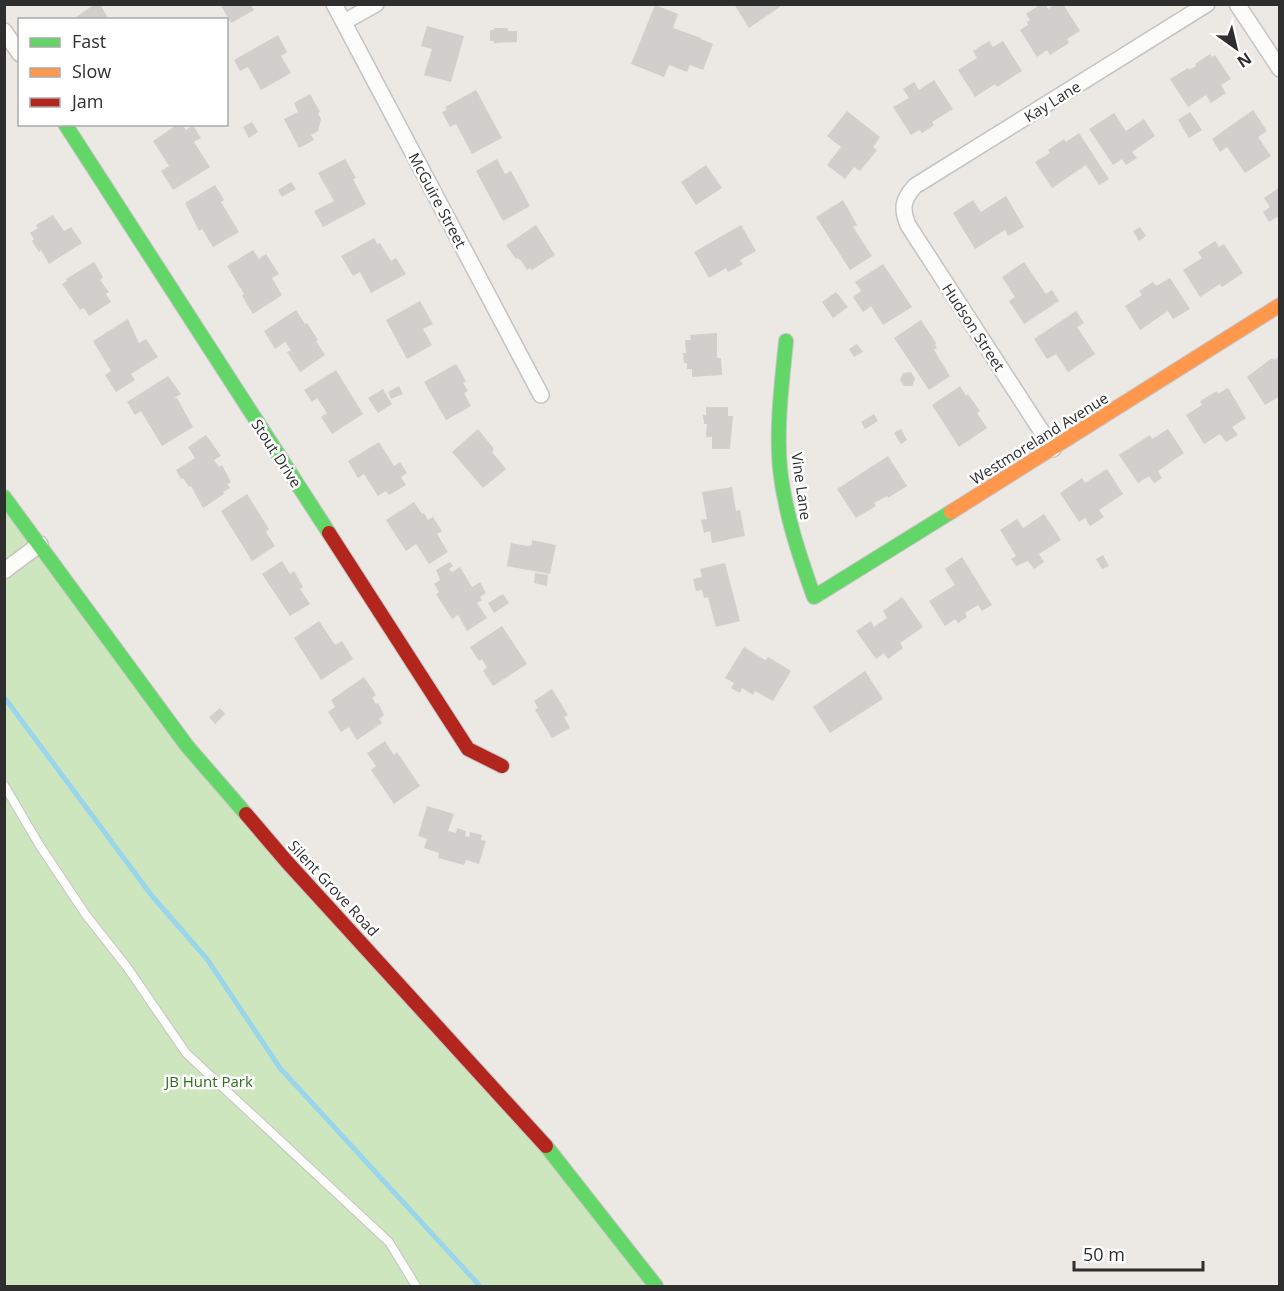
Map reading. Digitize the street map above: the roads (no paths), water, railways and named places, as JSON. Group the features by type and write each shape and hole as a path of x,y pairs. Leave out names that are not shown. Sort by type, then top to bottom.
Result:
{"street":[{"name":"McGuire Street","path":"334,4 541,395"},
{"path":"344,22 376,4"},
{"name":"Kay Lane","path":"903,203 915,186 1207,4"},
{"path":"1237,4 1280,69"},
{"path":"4,31 18,51"},
{"name":"Stout Drive","path":"66,126 468,749 502,766"},
{"name":"Hudson Street","path":"903,203 903,213 908,225 1053,449"},
{"name":"Westmoreland Avenue","path":"814,597 1280,305"},
{"name":"Vine Lane","path":"786,341 780,403 780,465 792,532 814,597"},
{"name":"Silent Grove Road","path":"4,497 194,754 287,862 537,1134 656,1287"},
{"path":"4,571 40,544"}],"lane":[{"path":"4,785 40,846 86,915 127,967 186,1053 389,1242 416,1287"}],"waterway":[{"path":"4,697 152,896 207,959 280,1068 480,1286"}],"park label":[{"name":"JB Hunt Park","path":"209,1081"}]}
